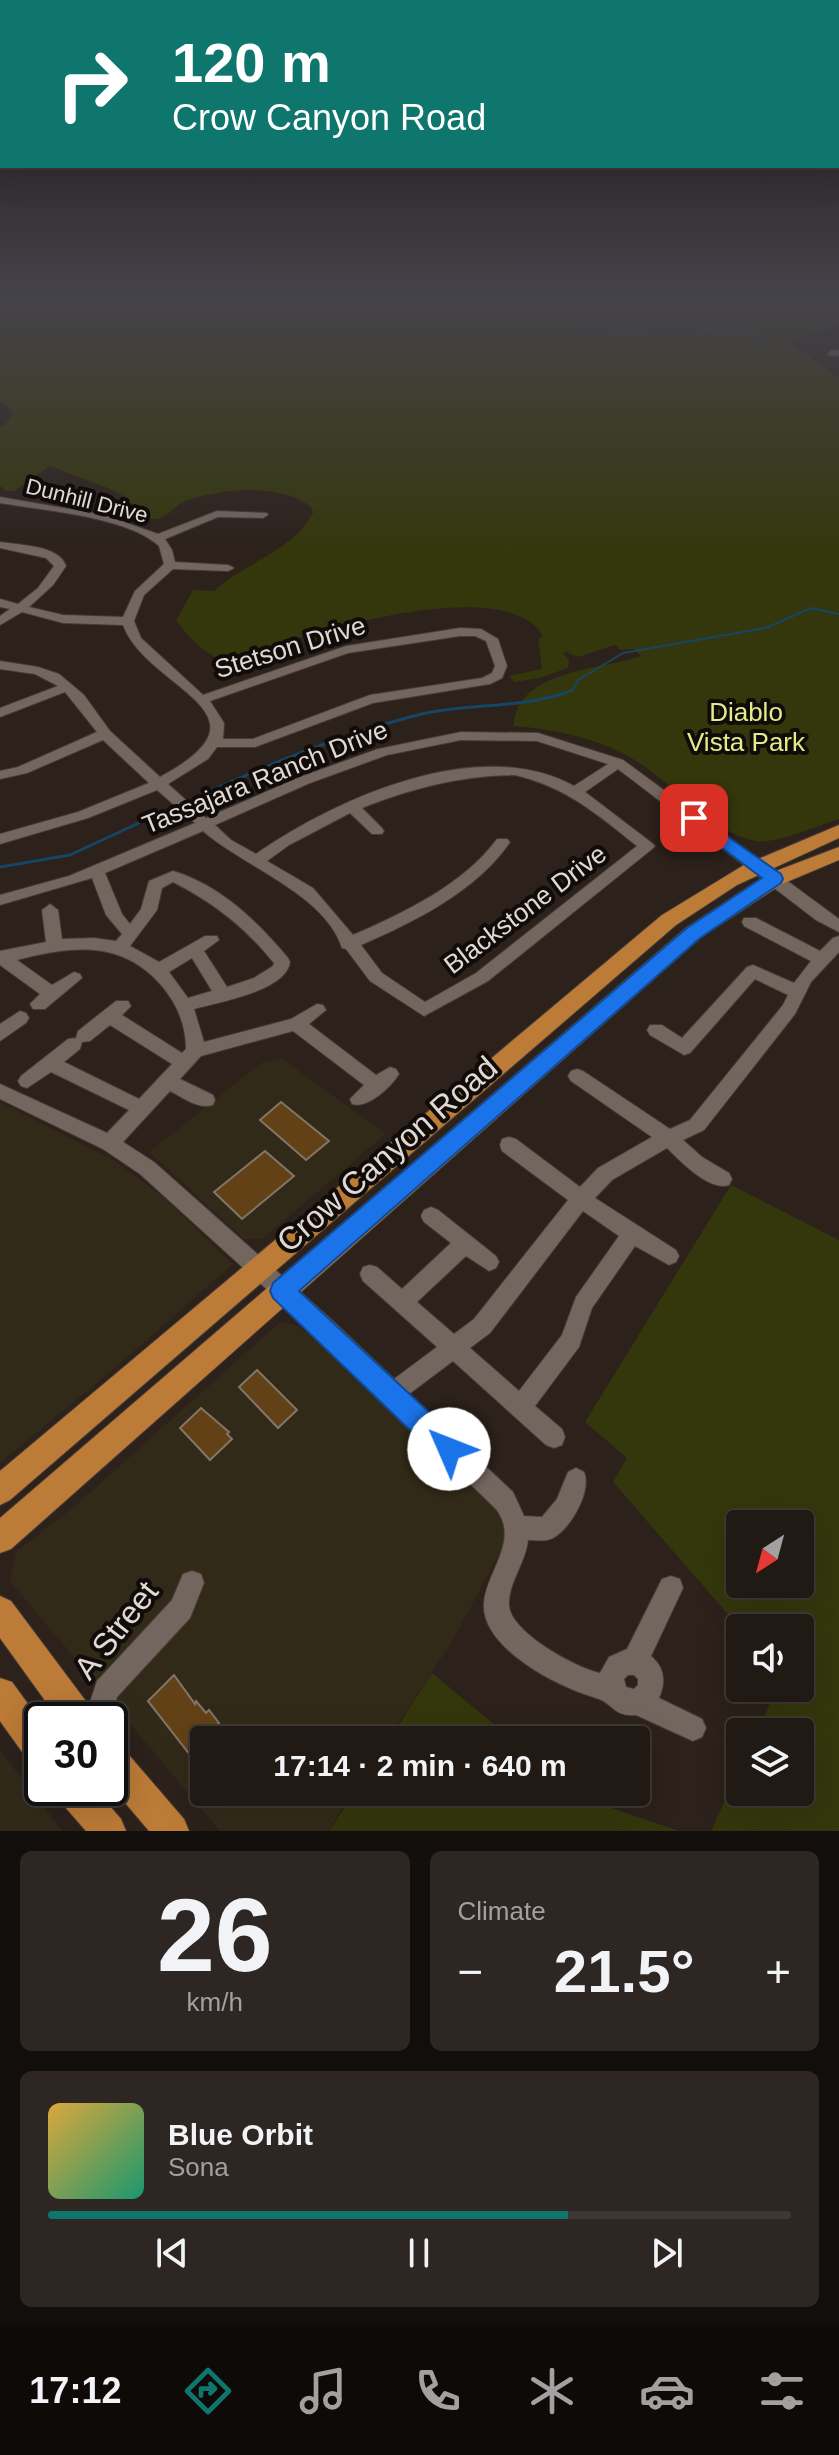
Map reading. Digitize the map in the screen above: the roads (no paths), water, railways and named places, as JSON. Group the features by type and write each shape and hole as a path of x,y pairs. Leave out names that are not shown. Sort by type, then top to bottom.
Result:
{"main road":[{"name":"Crow Canyon Road","path":"0,1538 693,933 766,872 839,831"},
{"name":"Crow Canyon Road","path":"0,1490 669,920 697,899 766,872 839,853"},
{"path":"0,1612 66,1702"},
{"path":"0,1694 24,1727"},
{"path":"128,1780 172,1831"},
{"path":"87,1806 109,1831"}],"street":[{"name":"Dunhill Drive","path":"0,500 103,520 158,538 169,550 170,565"},
{"path":"158,538 217,514 263,515"},
{"path":"0,545 50,555 59,561 60,566 56,576 0,621"},
{"path":"0,839 60,825 158,783 204,757 218,734 216,717 135,640 128,621 139,594 170,565 228,568"},
{"path":"0,603 63,619 128,621"},
{"name":"Stetson Drive","path":"201,700 346,650 460,632 477,632 492,639 501,666 497,675 485,681 370,699 255,743 215,743"},
{"path":"0,665 38,671 54,677 67,687"},
{"path":"0,713 67,687"},
{"name":"Blackstone Drive","path":"67,687 79,698 105,734 158,783 226,843 307,892 331,917 348,944 376,977 424,1010 482,977 647,846 576,791 543,777 512,771 477,770 440,775 353,807 285,839 257,861"},
{"path":"0,775 22,770 105,734"},
{"name":"Tassajara Ranch Drive","path":"0,900 56,888 97,873 372,756 444,736 514,734 573,745 618,763 766,872 820,917 839,926"},
{"path":"576,791 618,763"},
{"path":"353,807 377,831"},
{"path":"348,944 407,918 491,858 502,842"},
{"path":"97,873 111,900 115,920 119,926 133,933"},
{"path":"120,948 149,910 155,885 173,876 219,898 254,927 282,962 281,969 272,977 185,1005"},
{"path":"50,910 54,944"},
{"path":"750,922 821,959"},
{"path":"160,969 211,940"},
{"path":"392,1394 482,1326 579,1201 605,1174 646,1149 671,1140 697,1125 789,1009 797,992 821,959 839,942"},
{"path":"1,958 54,944 120,948 143,957 160,969 185,1005 195,1036 189,1057 110,1143"},
{"path":"195,950 222,993"},
{"path":"1,958 45,999 74,978"},
{"path":"656,1030 684,1048 753,971 797,992"},
{"path":"27,1081 116,1011 189,1057 296,1024 317,1010"},
{"path":"0,1034 20,1018"},
{"path":"296,1024 383,1079 359,1099"},
{"path":"50,1063 141,1108"},
{"path":"577,1076 671,1140 695,1163 722,1179"},
{"path":"167,1081 206,1100"},
{"path":"0,1091 110,1143 147,1168 510,1507 517,1527 516,1546 495,1599 496,1619 523,1649 595,1687 613,1687"},
{"path":"509,1145 569,1188 579,1201 669,1256"},
{"path":"431,1216 489,1262"},
{"path":"520,1408 571,1340 583,1304 631,1235"},
{"path":"402,1302 464,1244"},
{"path":"370,1274 554,1437"},
{"path":"517,1527 546,1529 556,1521 569,1502 576,1480"},
{"name":"A Street","path":"102,1702 106,1690 181,1609 192,1583"},
{"path":"635,1661 671,1588"},
{"path":"640,1703 646,1699 651,1682 643,1666 635,1661 620,1663 614,1669 613,1687 624,1701 640,1703 693,1728"}],"waterway":[{"path":"563,693 573,690 578,680 623,653 766,628 811,608 839,614"},
{"path":"201,795 306,751 386,724 433,712 528,702 563,693"},
{"path":"559,695 563,693"},
{"path":"0,867 70,855 156,815"}],"park label":[{"name":"Diablo Vista Park","path":"746,727"}]}
